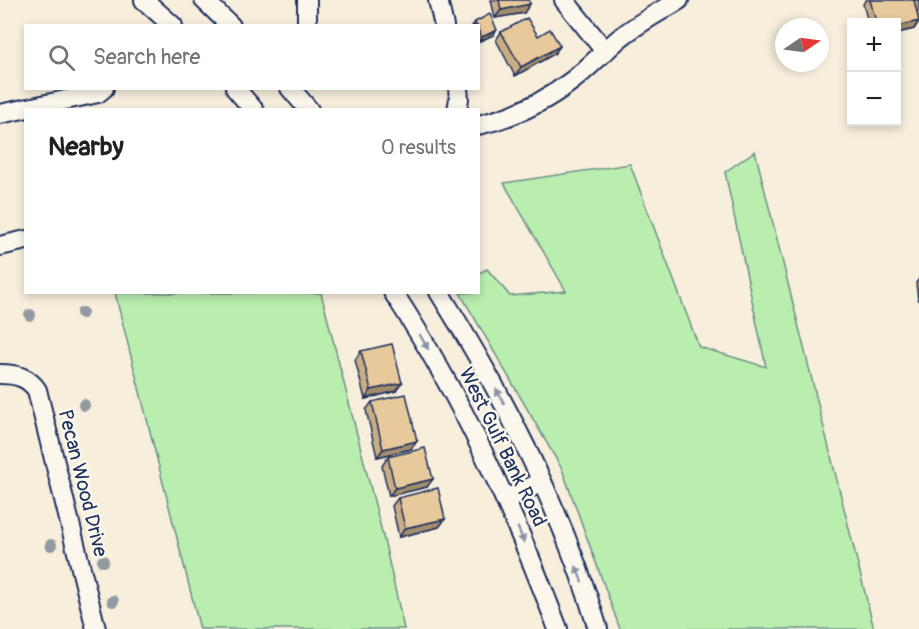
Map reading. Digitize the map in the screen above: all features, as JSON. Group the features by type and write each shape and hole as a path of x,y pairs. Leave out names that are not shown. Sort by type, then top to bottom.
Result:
{"street":[{"path":"144,0 171,24"},
{"path":"204,0 229,24"},
{"path":"307,0 307,21"},
{"path":"438,0 444,24"},
{"path":"564,0 605,51"},
{"path":"480,124 509,116 536,104 575,79 639,23 679,0"},
{"path":"1,111 98,93 102,90"},
{"path":"237,90 252,108"},
{"path":"292,90 307,108"},
{"path":"457,108 458,90"},
{"path":"0,246 24,240"},
{"name":"West Gulf Bank Road","path":"394,294 476,433 530,556 558,629"},
{"name":"West Gulf Bank Road","path":"440,294 507,408 542,482 589,600 597,629"},
{"name":"Pecan Wood Drive","path":"0,374 18,375 32,383 37,390 96,629"},
{"path":"506,499 542,482"}],"green space":[{"path":"755,151 874,629 620,629 562,469 461,294 480,294 480,272 487,269 510,296 566,291 504,183 630,164 699,347 766,367 725,172"},
{"path":"115,294 321,294 385,544 404,629 200,629"}],"building":[{"path":"499,0 529,0 530,4 501,10"},
{"path":"870,0 914,0 919,21 901,25 901,18 875,18"},
{"path":"490,14 497,30 482,37 480,24 475,22"},
{"path":"527,18 538,36 550,29 560,46 521,67 501,32"},
{"path":"392,344 402,383 371,390 361,351"},
{"path":"406,394 417,441 383,449 372,402"},
{"path":"425,448 433,479 395,488 388,457"},
{"path":"438,488 445,519 405,528 398,498"}]}
